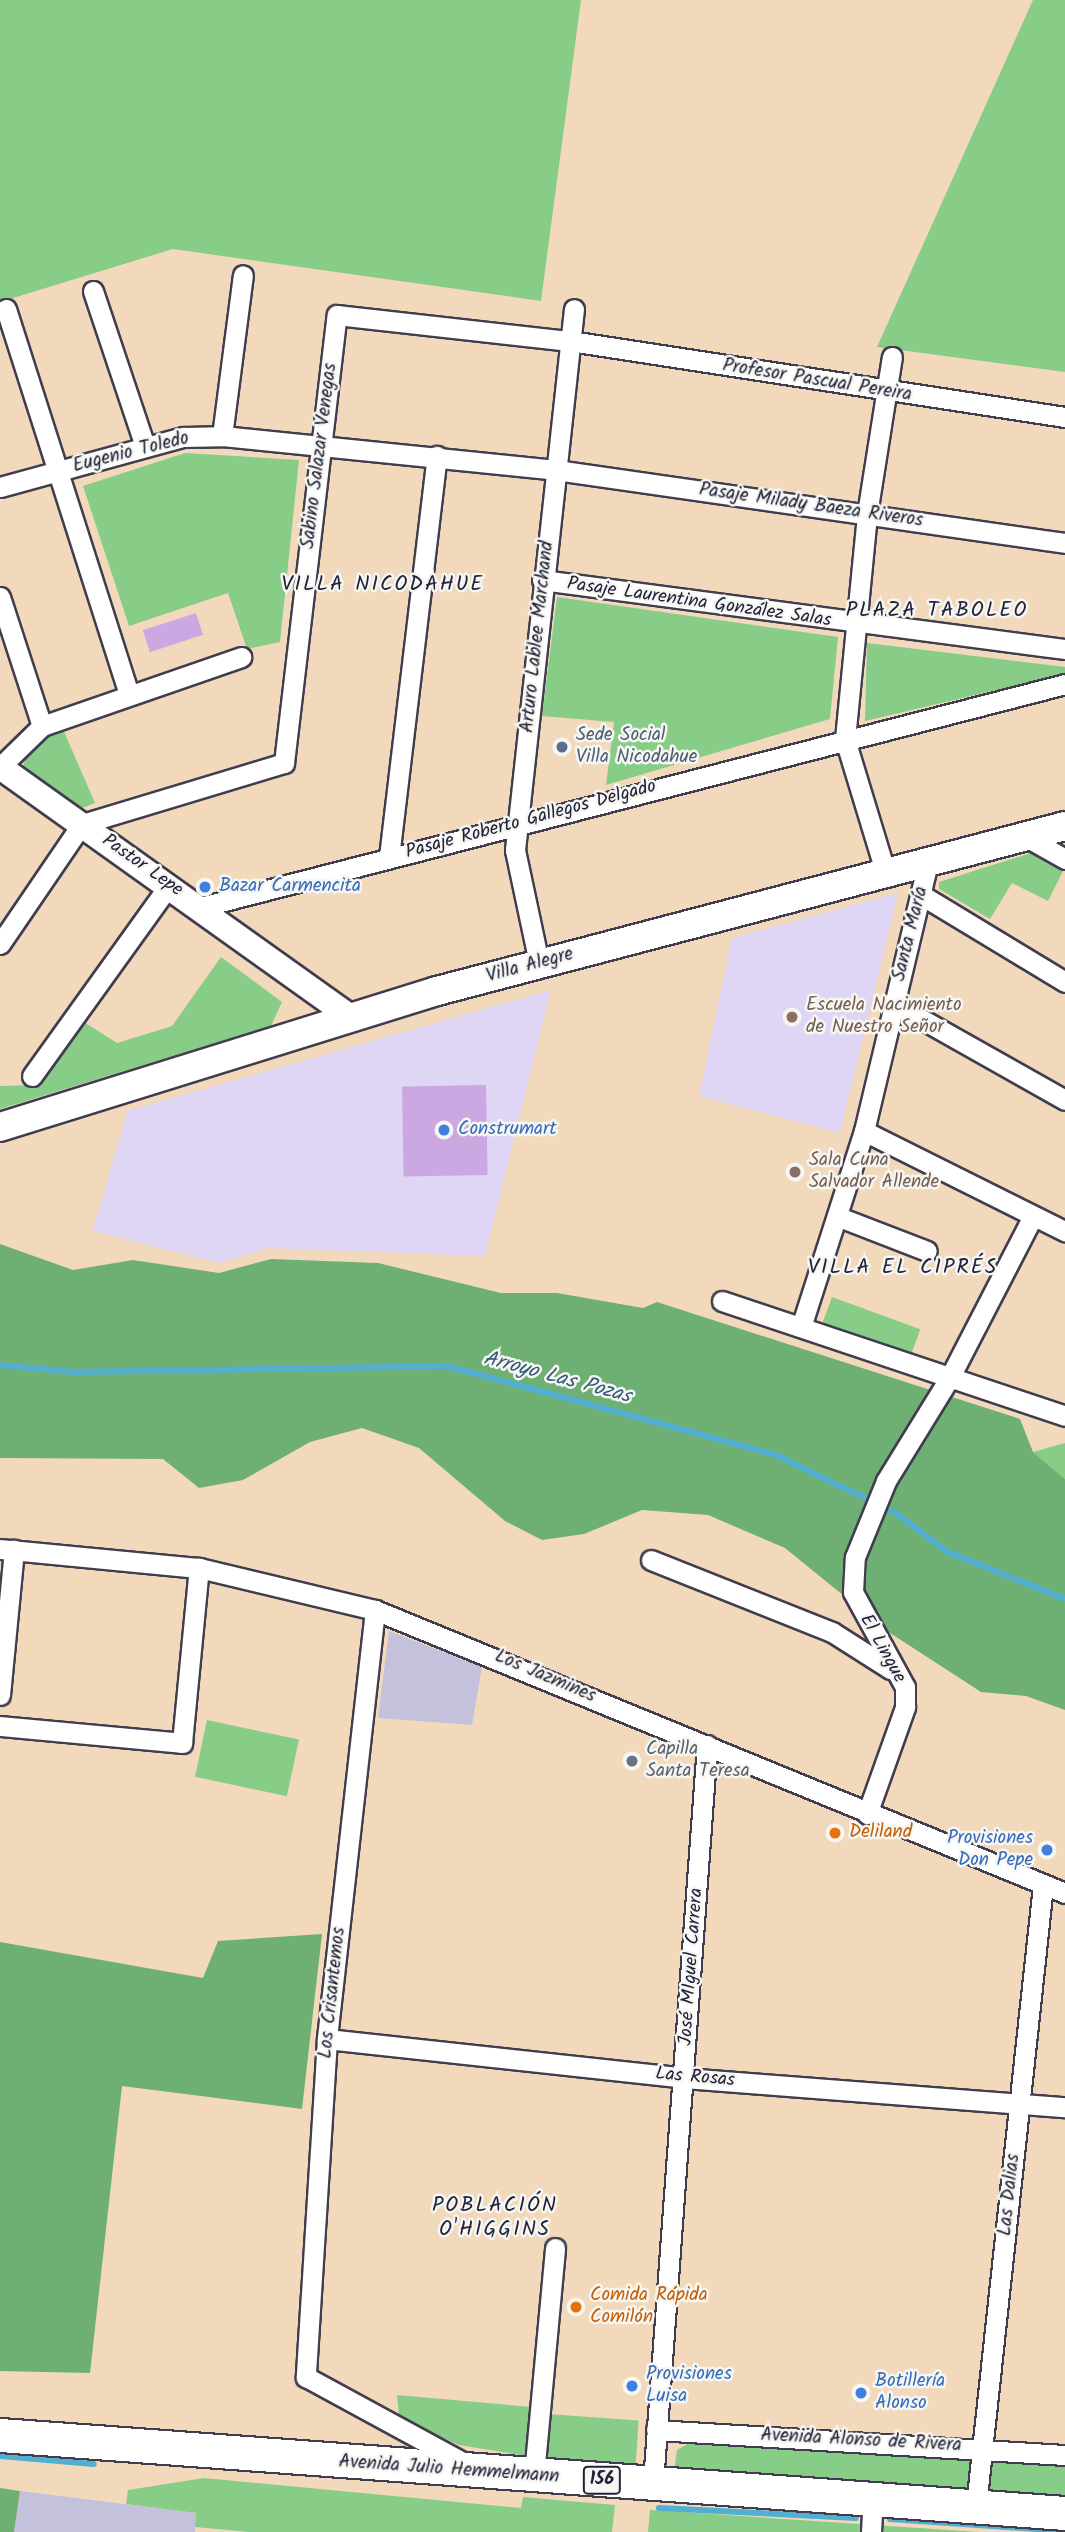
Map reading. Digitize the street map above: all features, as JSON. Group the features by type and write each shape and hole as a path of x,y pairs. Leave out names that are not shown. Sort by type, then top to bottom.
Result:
{"highway":[{"name":"Avenida Julio Hemmelmann","path":"0,2435 1065,2513"}],"main road":[{"name":"Villa Alegre","path":"0,1126 349,1016 886,871 1065,826"}],"street":[{"path":"222,436 243,275"},
{"path":"93,291 145,446"},
{"path":"6,309 129,694"},
{"name":"Arturo Lablee Marchand","path":"540,963 519,885 520,822 542,580 574,309"},
{"name":"Profesor Pascual Pereira","path":"337,315 570,341 886,393 1065,417"},
{"name":"Sabino Salazar Venegas","path":"82,824 284,763 337,315"},
{"path":"886,871 845,739 867,514 891,357"},
{"name":"Eugenio Toledo","path":"0,487 145,446 222,436 556,470"},
{"path":"389,857 438,456"},
{"name":"Pasaje Milady Baeza Riveros","path":"556,470 1065,542"},
{"name":"Pasaje Laurentina González Salas","path":"542,580 855,626 1065,649"},
{"path":"0,597 43,726"},
{"path":"0,767 43,726 241,657"},
{"name":"Pasaje Roberto Gallegos Delgado","path":"201,907 520,822 1065,684"},
{"name":"Pastor Lepe","path":"0,767 201,907 349,1016"},
{"path":"0,944 82,824"},
{"path":"1026,837 1065,859"},
{"name":"Santa María","path":"801,1327 839,1217 864,1131 893,1003 923,896 928,862"},
{"path":"32,1076 169,885"},
{"path":"923,896 1065,982"},
{"path":"893,1003 1065,1100"},
{"path":"864,1131 1065,1231"},
{"name":"El Lingue","path":"867,1814 905,1707 905,1687 853,1592 855,1556 886,1481 950,1377 1033,1216"},
{"path":"839,1217 927,1251"},
{"path":"722,1301 1065,1416"},
{"path":"0,1695 7,1550"},
{"name":"Los Jazmines","path":"7,1550 199,1568 375,1610 1065,1893"},
{"path":"651,1560 832,1632 894,1671"},
{"path":"0,1726 181,1743 199,1568"},
{"name":"Los Crisantemos","path":"375,1610 327,2039 306,2377 440,2446 477,2472"},
{"name":"José MIguel Carrera","path":"653,2483 707,1745"},
{"name":"Las Dalias","path":"976,2506 1043,1885"},
{"name":"Las Rosas","path":"327,2039 684,2078 1065,2107"},
{"path":"534,2475 555,2248"},
{"name":"Avenida Alonso de Rivera","path":"656,2430 1065,2455"},
{"path":"871,2532 873,2498"}],"shaded area":[{"name":"Escuela Nacimiento de Nuestro Señor","path":"898,893 840,1133 699,1096 732,938"},
{"path":"551,990 485,1256 268,1248 220,1263 93,1231 127,1111"},
{"path":"389,1631 482,1667 472,1725 378,1718"},
{"path":"20,2491 196,2513 195,2532 14,2532"}],"green space":[{"path":"0,0 581,0 541,301 173,249 0,302"},
{"path":"1033,0 1065,0 1065,372 877,347"},
{"path":"185,453 299,460 280,642 247,649 228,593 129,626 83,486"},
{"path":"557,597 838,637 830,719 606,785 614,722 542,716"},
{"path":"867,643 1065,667 1065,674 865,721"},
{"path":"62,727 95,803 82,808 22,768 36,737"},
{"path":"1037,851 1065,867 1048,901 1012,883 990,919 939,889 939,882"},
{"path":"221,957 282,1002 271,1026 0,1109 0,1086 36,1085 84,1022 117,1043 172,1026"},
{"path":"0,1244 73,1270 133,1260 219,1273 271,1259 378,1263 501,1293 557,1293 643,1308 657,1302 1020,1419 1033,1452 1065,1479 1065,1710 1026,1696 981,1692 887,1631 785,1548 708,1515 642,1510 584,1534 542,1540 505,1521 419,1448 362,1428 310,1442 243,1480 199,1488 163,1459 0,1458"},
{"path":"832,1297 920,1329 911,1355 822,1323"},
{"path":"1065,1443 1065,1479 1033,1452"},
{"path":"207,1720 299,1740 287,1796 195,1777"},
{"path":"322,1934 302,2109 122,2086 90,2373 0,2371 0,1942 203,1978 218,1941"},
{"path":"397,2395 531,2407 526,2456 459,2445 414,2425 399,2417"},
{"path":"547,2414 639,2420 636,2466 544,2460"},
{"path":"700,2437 1065,2467 1065,2498 674,2472 677,2450"},
{"path":"204,2478 521,2508 523,2497 615,2505 612,2532 249,2532 195,2527 196,2513 126,2504 128,2490"},
{"path":"0,2488 20,2491 14,2532 0,2532"},
{"path":"650,2510 979,2532 648,2532"}],"building":[{"path":"196,613 203,635 150,652 143,630"},
{"name":"Construmart","path":"486,1085 488,1175 404,1176 402,1086"}],"waterway":[{"name":"Arroyo Las Pozas","path":"0,1365 74,1372 447,1366 776,1455 896,1513 948,1552 1065,1599"},
{"path":"0,2456 94,2464"},
{"path":"659,2508 856,2518"},
{"path":"890,2519 1065,2531"}],"place":[{"name":"Sede Social Villa Nicodahue","path":"562,747"},
{"name":"Bazar Carmencita","path":"205,887"},
{"name":"Escuela Nacimiento de Nuestro Señor","path":"792,1017"},
{"name":"Construmart","path":"444,1130"},
{"name":"Sala Cuna Salvador Allende","path":"795,1172"},
{"name":"Capilla Santa Teresa","path":"632,1761"},
{"name":"Deliland","path":"835,1833"},
{"name":"Provisiones Don Pepe","path":"1047,1850"},
{"name":"Comida Rápida Comilón","path":"576,2307"},
{"name":"Provisiones Luisa","path":"632,2386"},
{"name":"Botillería Alonso","path":"861,2393"}],"district":[{"name":"VILLA NICODAHUE","path":"383,585"},
{"name":"PLAZA TABOLEO","path":"937,611"},
{"name":"VILLA EL CIPRÉS","path":"903,1268"},
{"name":"POBLACIÓN O'HIGGINS","path":"495,2218"}]}
